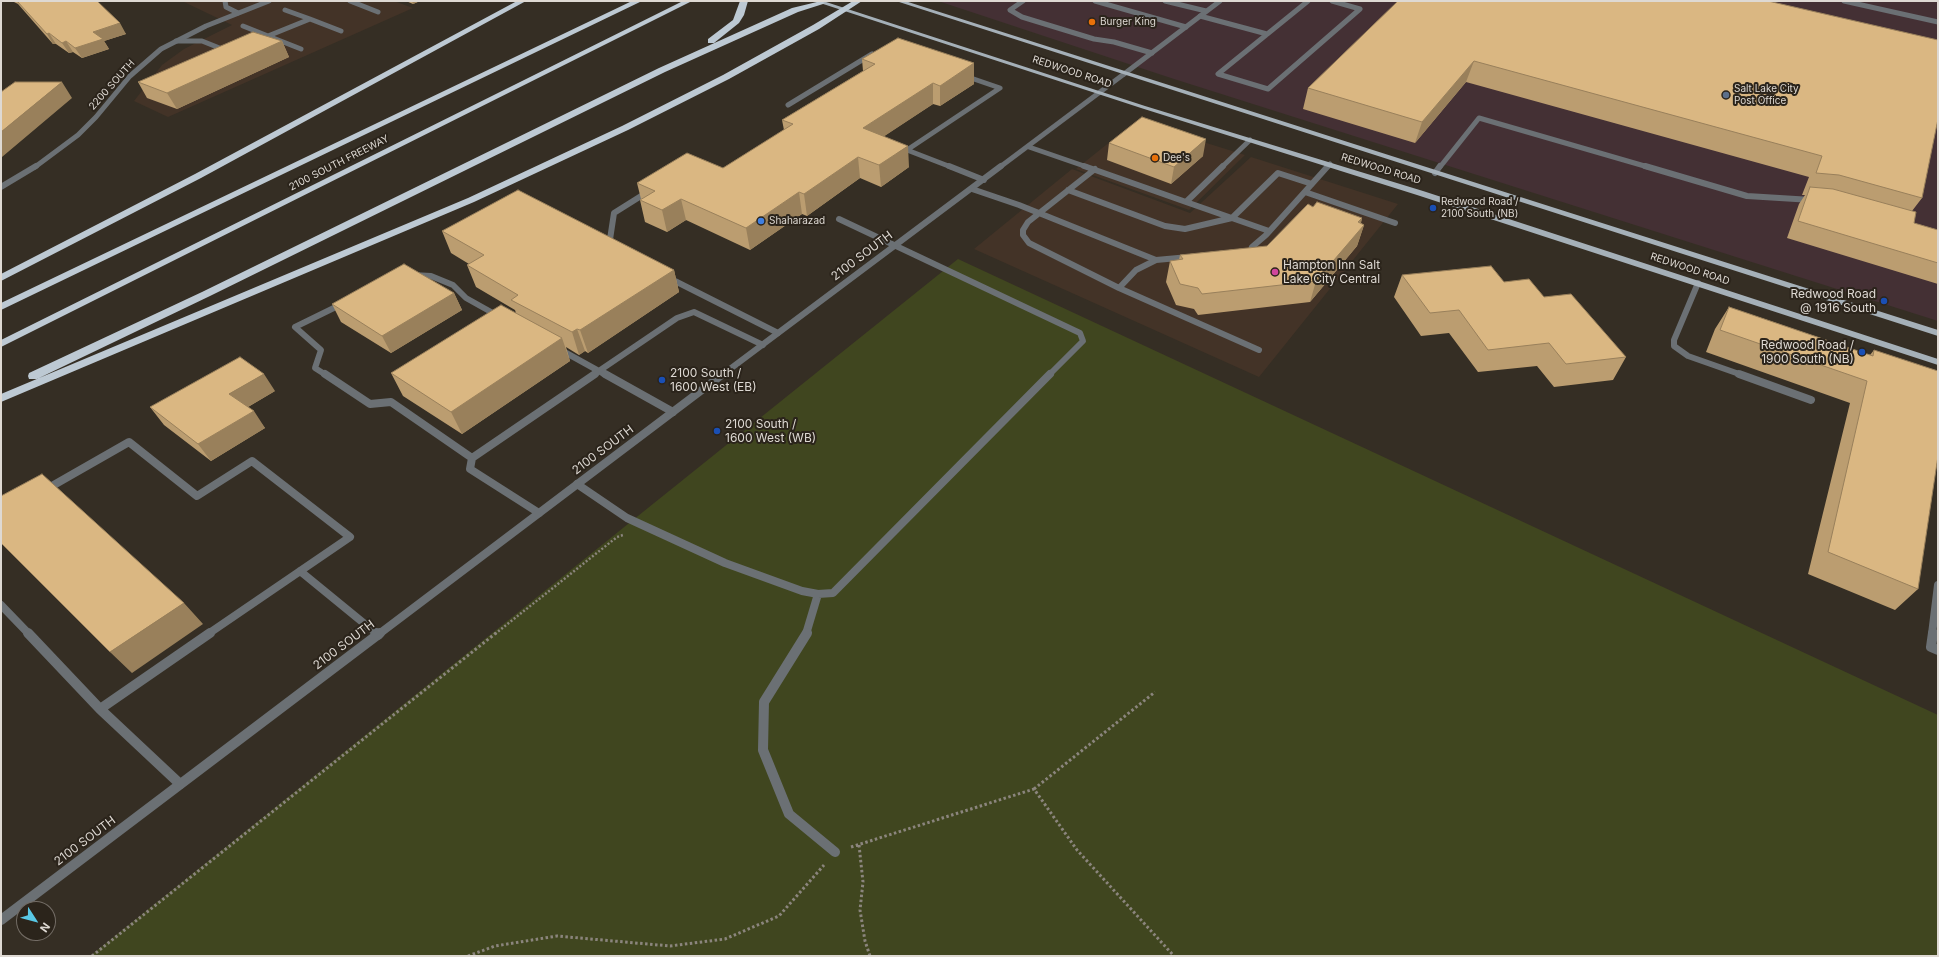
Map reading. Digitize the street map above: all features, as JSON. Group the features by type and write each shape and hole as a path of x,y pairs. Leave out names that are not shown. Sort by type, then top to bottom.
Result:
{"highway":[{"path":"1,278 211,170 521,1"},
{"name":"2100 SOUTH FREEWAY","path":"1,308 638,1"},
{"name":"2100 SOUTH FREEWAY","path":"1,344 688,1"},
{"path":"662,70 727,30 740,14 744,1"},
{"path":"1,398 472,200 625,128 726,77 816,27 858,1"},
{"path":"1,391 213,290 662,70 795,10 819,2"}],"main road":[{"name":"REDWOOD ROAD","path":"899,1 1938,333"},
{"name":"REDWOOD ROAD","path":"819,2 1250,140 1330,164 1938,362"}],"street":[{"path":"225,1 226,7 238,13"},
{"name":"2200 SOUTH","path":"1,187 37,166 78,135 96,117 130,76 146,61 176,41 238,13 269,1"},
{"path":"350,1 378,12"},
{"path":"1024,1 1010,10 1022,17 1094,39 1114,42 1152,53"},
{"path":"1095,1 1186,27"},
{"path":"1165,1 1206,11"},
{"name":"2100 SOUTH","path":"1,920 778,333 1029,147 1220,1"},
{"path":"1308,1 1218,74 1268,90 1360,9 1332,1"},
{"path":"1844,1 1938,22"},
{"path":"286,10 340,31"},
{"path":"1200,16 1267,34"},
{"path":"255,42 310,19"},
{"path":"243,26 301,49"},
{"path":"176,41 202,41 229,52 236,49"},
{"path":"788,105 876,52"},
{"path":"956,73 1000,88 907,150 984,180"},
{"path":"1435,173 1479,118 1748,196 1816,200"},
{"path":"1186,202 1250,140"},
{"path":"1029,147 1269,231"},
{"path":"1252,246 1269,231 1330,164"},
{"path":"1095,169 1028,222 1023,230 1023,235 1029,243 1119,288 1260,350"},
{"path":"1068,190 1165,226 1186,229 1232,218 1278,173 1312,184"},
{"path":"619,252 609,246 614,213 658,186"},
{"path":"972,189 1039,213 1156,260"},
{"path":"1305,192 1395,223"},
{"path":"578,484 628,518 725,563 802,591 818,594 833,593 1083,341 1080,333 839,219"},
{"path":"1119,288 1136,270 1156,260 1194,257"},
{"path":"659,273 778,333"},
{"path":"402,278 409,275 431,276 453,285 466,298 508,321"},
{"path":"1698,283 1674,340 1674,346 1693,359 1811,400"},
{"path":"352,299 295,327 321,350 315,368 370,404 391,402 472,458"},
{"path":"539,513 470,469 472,458 598,371 677,318 686,314 694,312 763,345"},
{"path":"550,344 673,412"},
{"path":"35,496 129,442 197,496 252,461 350,537 100,709"},
{"path":"300,571 378,635"},
{"path":"1938,585 1931,647 1938,650"},
{"path":"818,594 808,631 764,702 764,750 789,814 835,852"},
{"path":"1,605 100,709 180,784"}],"path":[{"path":"92,956 617,537 646,527"},
{"path":"468,956 494,946 557,936 670,946 725,938 779,916 835,852 1034,789 1155,692"},
{"path":"1034,789 1077,850 1174,956"},
{"path":"859,845 862,882 860,910 864,941 870,956"}],"shaded area":[{"path":"182,1 394,1 413,8 168,117 134,101 162,65 184,49 232,25"},
{"path":"938,1 1938,1 1938,321 1174,79"},
{"path":"1136,121 1245,155 1189,210 1076,169"},
{"path":"1251,157 1398,204 1259,377 974,249 1072,169 1190,213"}],"green space":[{"path":"958,259 1938,715 1938,956 90,956"}],"building":[{"path":"17,1 97,1 120,23 93,32 103,39 75,48 66,41 62,43 49,33 47,34"},
{"name":"Salt Lake City Post Office","path":"1398,1 1768,1 1938,40 1938,119 1922,198 1839,175 1816,173 1822,156 1474,61 1422,122 1308,88"},
{"path":"253,32 282,41 167,93 138,82"},
{"path":"898,38 974,63 940,86 933,83 863,128 908,146 879,165 858,157 804,194 799,192 746,228 681,199 662,210 640,200 655,191 637,183 687,153 723,168 793,124 782,120 875,64 862,59"},
{"path":"15,82 62,82 1,132 1,92"},
{"path":"1142,117 1206,139 1174,167 1109,143"},
{"path":"1810,187 1833,189 1916,212 1914,223 1938,230 1938,263 1798,221"},
{"path":"518,190 674,270 580,330 577,329 572,332 511,300 518,295 467,265 484,255 442,231"},
{"path":"1317,202 1362,218 1358,222 1364,225 1316,281 1202,294 1198,288 1180,284 1170,261 1183,259 1180,255 1267,246 1308,204 1313,207"},
{"path":"404,264 454,293 382,336 332,304"},
{"path":"1491,266 1504,282 1529,279 1544,297 1571,294 1626,357 1566,364 1549,343 1488,350 1459,310 1430,313 1402,275"},
{"path":"501,305 562,338 451,412 391,373"},
{"path":"1729,307 1873,356 1874,350 1938,371 1938,456 1918,589 1828,552 1867,381 1720,330"},
{"path":"240,357 264,374 229,394 254,411 198,444 150,407"},
{"path":"42,474 184,603 110,652 1,543 1,496"}],"place":[{"name":"Burger King","path":"1092,22"},
{"name":"Salt Lake City Post Office","path":"1726,95"},
{"name":"Dee's","path":"1155,158"},
{"name":"Redwood Road / 2100 South (NB)","path":"1433,208"},
{"name":"Shaharazad","path":"761,221"},
{"name":"Hampton Inn Salt Lake City Central","path":"1275,272"},
{"name":"Redwood Road @ 1916 South","path":"1884,301"},
{"name":"Redwood Road / 1900 South (NB)","path":"1862,352"},
{"name":"2100 South / 1600 West (EB)","path":"662,380"},
{"name":"2100 South / 1600 West (WB)","path":"717,431"}]}
